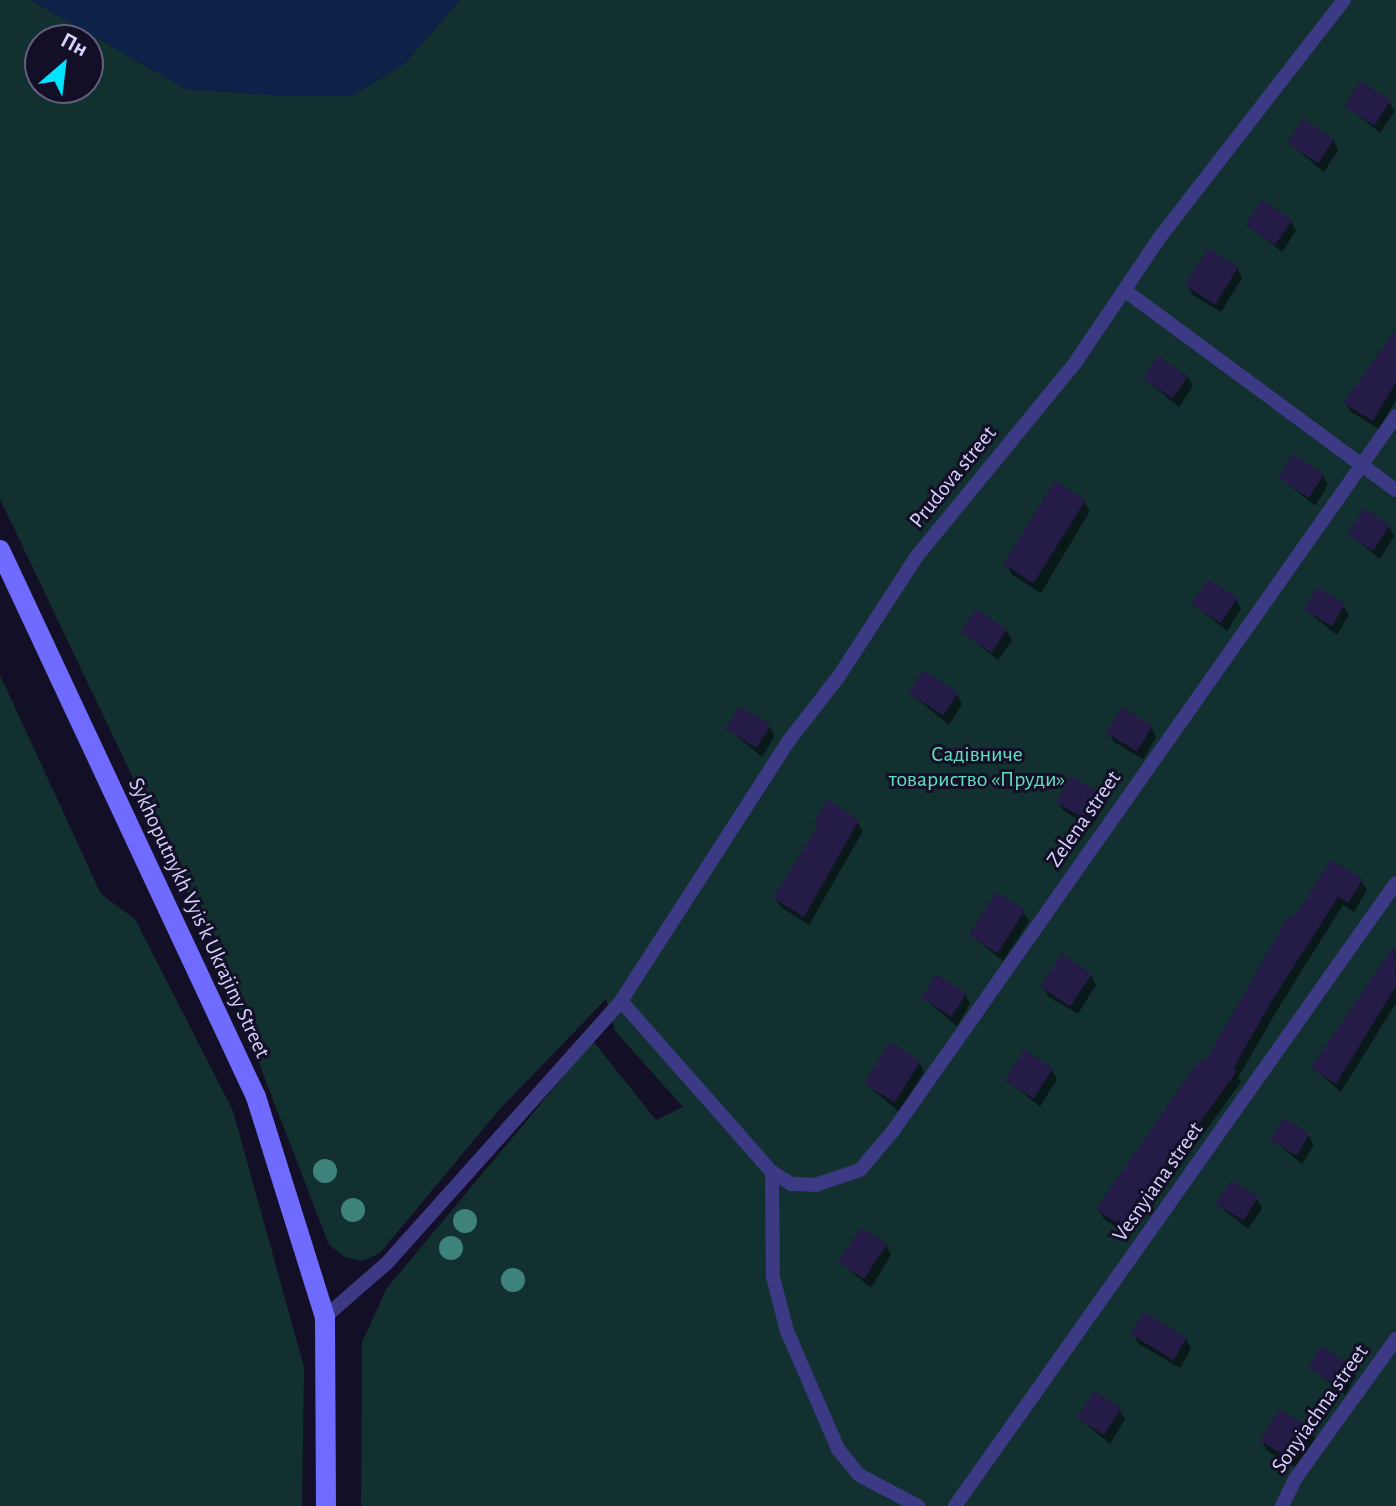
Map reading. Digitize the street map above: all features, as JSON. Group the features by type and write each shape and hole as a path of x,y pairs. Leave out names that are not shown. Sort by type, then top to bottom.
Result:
{"street":[{"name":"Sykhoputnykh Vyis'k Ukrajiny Street","path":"0,550 256,1097 325,1317 326,1506"}],"lane":[{"name":"Prudova street","path":"325,1317 387,1263 621,1001 787,743 839,676 917,556 1127,292 1160,237 1344,0"},
{"path":"1127,292 1396,490"},
{"name":"Zelena street","path":"772,1172 791,1184 815,1185 860,1170 893,1131 1396,416"},
{"name":"Vesnyiana street","path":"955,1506 1396,883"},
{"path":"621,1001 772,1172 773,1277 787,1331 838,1449 859,1475 918,1506"},
{"name":"Sonyiachna street","path":"1282,1506 1295,1479 1396,1339"}],"green space":[{"name":"Садівниче товариство «Пруди»","path":"0,0 31,0 73,24 24,24 24,104 104,104 104,42 186,89 287,96 351,96 404,64 460,0 1396,0 1396,1506 361,1506 362,1342 387,1288 593,1041 656,1120 683,1107 615,1031 606,999 498,1111 380,1253 363,1261 345,1257 329,1245 217,954 0,499"},
{"path":"0,675 101,894 135,919 233,1111 304,1367 302,1506 0,1506"}],"water":[{"path":"31,0 460,0 404,64 351,96 287,96 186,89 104,42 104,24 73,24"}],"building":[{"path":"1360,81 1391,100 1375,126 1344,106"},
{"path":"1303,119 1334,139 1318,163 1287,143"},
{"path":"1262,200 1292,220 1275,245 1245,225"},
{"path":"1208,248 1239,267 1215,304 1185,285"},
{"path":"1396,330 1396,382 1373,421 1343,403"},
{"path":"1158,356 1188,376 1173,399 1143,378"},
{"path":"1293,454 1324,474 1309,498 1278,477"},
{"path":"1055,481 1086,500 1034,583 1003,564"},
{"path":"1364,508 1390,525 1373,551 1347,534"},
{"path":"1208,579 1237,598 1221,623 1192,604"},
{"path":"1317,587 1345,604 1332,626 1304,609"},
{"path":"976,609 1007,629 992,653 961,632"},
{"path":"923,670 958,693 944,716 908,693"},
{"path":"740,706 771,725 756,748 726,729"},
{"path":"1122,707 1153,726 1137,752 1106,732"},
{"path":"1071,776 1101,794 1086,820 1056,802"},
{"path":"828,800 859,820 804,917 773,898 818,826 813,823"},
{"path":"1331,860 1363,879 1348,903 1338,897 1271,1002 1233,1069 1237,1071 1124,1228 1096,1209 1200,1059 1205,1062 1289,915 1294,918"},
{"path":"996,892 1025,910 998,953 969,935"},
{"path":"1394,945 1396,986 1336,1084 1311,1068"},
{"path":"1062,954 1092,974 1070,1006 1040,986"},
{"path":"936,974 967,993 952,1017 921,998"},
{"path":"890,1042 921,1061 895,1103 864,1084"},
{"path":"1024,1050 1053,1068 1034,1099 1005,1081"},
{"path":"1283,1118 1310,1134 1297,1155 1270,1139"},
{"path":"1231,1180 1258,1197 1243,1221 1216,1204"},
{"path":"861,1227 887,1244 864,1279 838,1262"},
{"path":"1144,1312 1187,1338 1173,1360 1131,1334"},
{"path":"1321,1346 1352,1365 1338,1386 1308,1367"},
{"path":"1094,1391 1121,1408 1104,1435 1077,1418"},
{"path":"1279,1409 1312,1429 1293,1461 1260,1441"}]}
